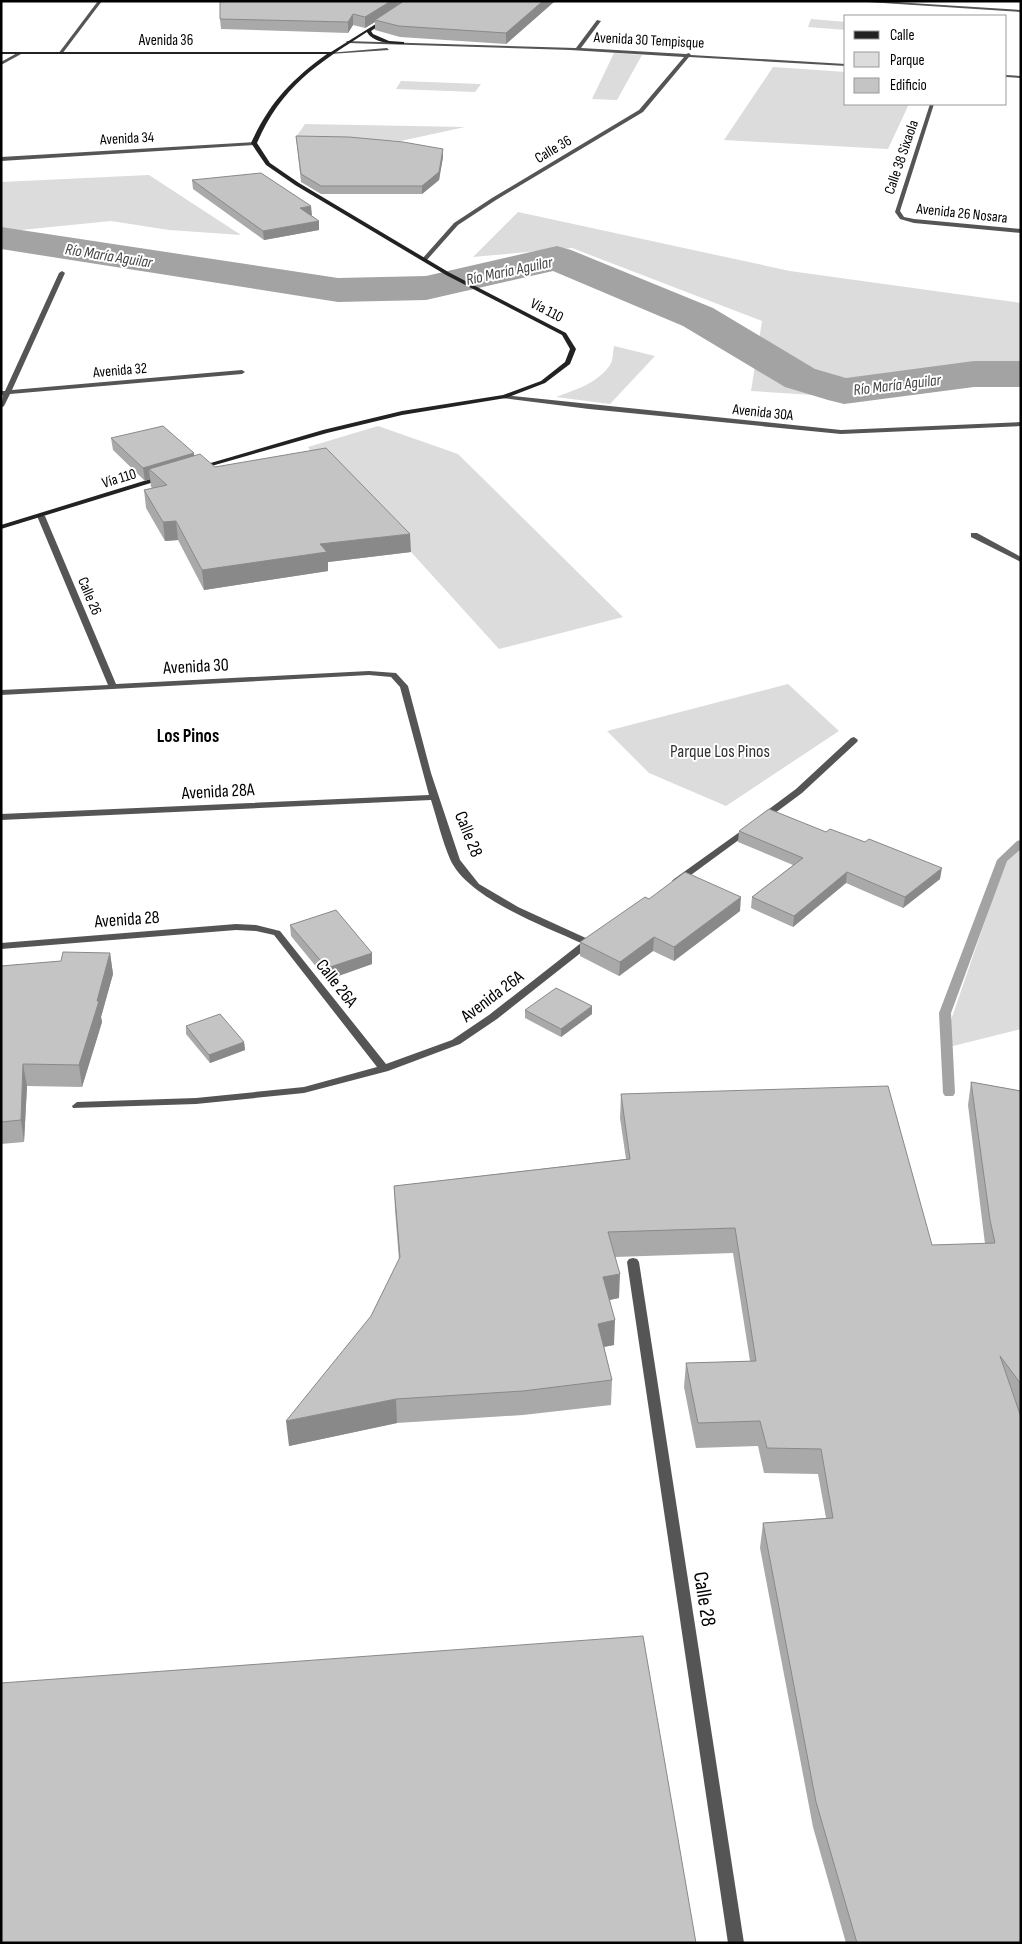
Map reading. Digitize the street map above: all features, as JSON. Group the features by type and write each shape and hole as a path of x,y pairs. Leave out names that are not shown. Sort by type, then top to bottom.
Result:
{"main road":[{"path":"254,143 261,123 304,73 330,53 394,14"},
{"path":"373,28 369,32 371,36 388,42 402,44"},
{"name":"Avenida 36","path":"1,53 330,53"},
{"name":"Vía 110","path":"192,470 325,431 402,414 504,396 544,382 568,364 573,349 564,334 448,274 297,184 268,164 254,143"},
{"name":"Vía 110","path":"1,527 173,476"}],"street":[{"path":"60,53 100,1"},
{"path":"854,1 1021,11"},
{"path":"961,15 965,1"},
{"path":"578,49 599,21"},
{"name":"Avenida 30 Tempisque","path":"348,42 689,54 844,65"},
{"name":"Avenida 30 Tempisque","path":"330,53 450,46"},
{"path":"1,64 21,53"},
{"name":"Calle 36","path":"424,260 456,224 494,199 641,112 689,54"},
{"path":"1007,76 1021,77"},
{"name":"Calle 38 Sixaola","path":"902,218 897,211 932,105"},
{"name":"Avenida 34","path":"1,158 254,143"},
{"name":"Avenida 26 Nosara","path":"902,218 914,221 1021,231"},
{"path":"1,406 5,392 62,273"},
{"name":"Avenida 32","path":"5,392 242,372"},
{"name":"Avenida 30A","path":"504,396 589,407 841,432 1021,424"},
{"name":"Calle 26","path":"41,516 113,686"},
{"path":"974,534 1021,560"},
{"name":"Avenida 30","path":"1,693 369,673 393,675"},
{"name":"Calle 28","path":"393,675 404,686 455,860 476,886 515,909 592,940"},
{"path":"670,886 800,791 854,740"},
{"name":"Avenida 28A","path":"1,816 435,797"},
{"name":"Avenida 28","path":"1,946 236,927 256,928"},
{"name":"Calle 26A","path":"256,928 277,933 384,1069"},
{"name":"Avenida 26A","path":"77,1106 196,1101 304,1090 384,1069 456,1042 493,1017 592,940"},
{"name":"Calle 28","path":"634,1262 736,1943"}],"green space":[{"path":"811,19 844,22 844,30 808,27"},
{"path":"614,53 642,55 617,100 592,99"},
{"path":"773,67 844,72 844,105 909,105 888,149 724,140"},
{"path":"401,81 481,84 475,92 396,89"},
{"path":"305,124 465,127 401,141 296,137"},
{"path":"149,175 241,235 169,230 111,221 1,232 1,182"},
{"path":"518,212 790,271 1021,303 1021,383 844,397 751,391 762,321 572,248 473,257"},
{"path":"614,346 655,356 610,404 556,397 571,392 599,377 611,363"},
{"path":"378,426 458,454 623,617 499,649 411,552 314,457 308,447"},
{"name":"Parque Los Pinos","path":"788,684 839,731 726,806 649,773 607,731"},
{"path":"1021,847 1021,1029 941,1049 1006,860"}],"building":[{"path":"220,1 391,1 365,17 353,14 348,22 220,19"},
{"path":"404,1 543,1 506,33 399,26 375,20"},
{"path":"296,136 349,137 403,142 443,149 439,172 422,186 321,186 301,174"},
{"path":"261,173 311,206 300,208 319,221 263,231 192,180"},
{"path":"163,426 194,453 143,468 111,438"},
{"path":"326,448 410,534 320,544 327,552 202,570 176,521 163,522 144,490 167,485 149,469 200,454 215,467"},
{"path":"769,809 826,832 830,829 865,842 869,839 942,868 905,897 847,872 794,916 752,897 803,858 739,831"},
{"path":"685,872 741,897 674,947 654,937 620,962 580,942 645,897 649,899"},
{"path":"336,910 372,953 327,968 290,925"},
{"path":"63,952 110,953 97,1001 99,1001 79,1065 23,1064 21,1120 1,1122 1,966 61,961"},
{"path":"556,988 592,1006 561,1029 525,1010"},
{"path":"220,1014 244,1042 209,1055 186,1026"},
{"path":"971,1082 1021,1091 1021,1384 1000,1356 1021,1417 1021,1943 857,1943 816,1802 763,1523 833,1518 821,1449 767,1448 760,1421 698,1423 686,1363 756,1361 735,1228 608,1232 620,1274 603,1277 615,1320 598,1324 612,1380 523,1391 396,1399 286,1421 371,1316 400,1257 394,1186 630,1159 621,1094 888,1086 932,1245 995,1243 990,1220"},
{"path":"643,1636 696,1943 1,1943 1,1683"}],"waterway":[{"name":"Río María Aguilar","path":"1,238 338,290 426,288 557,258 698,317 800,378 844,391 974,374 1021,374"},
{"path":"949,1093 945,1013 1002,860 1021,843"}],"district":[{"name":"Los Pinos","path":"188,735"}]}
